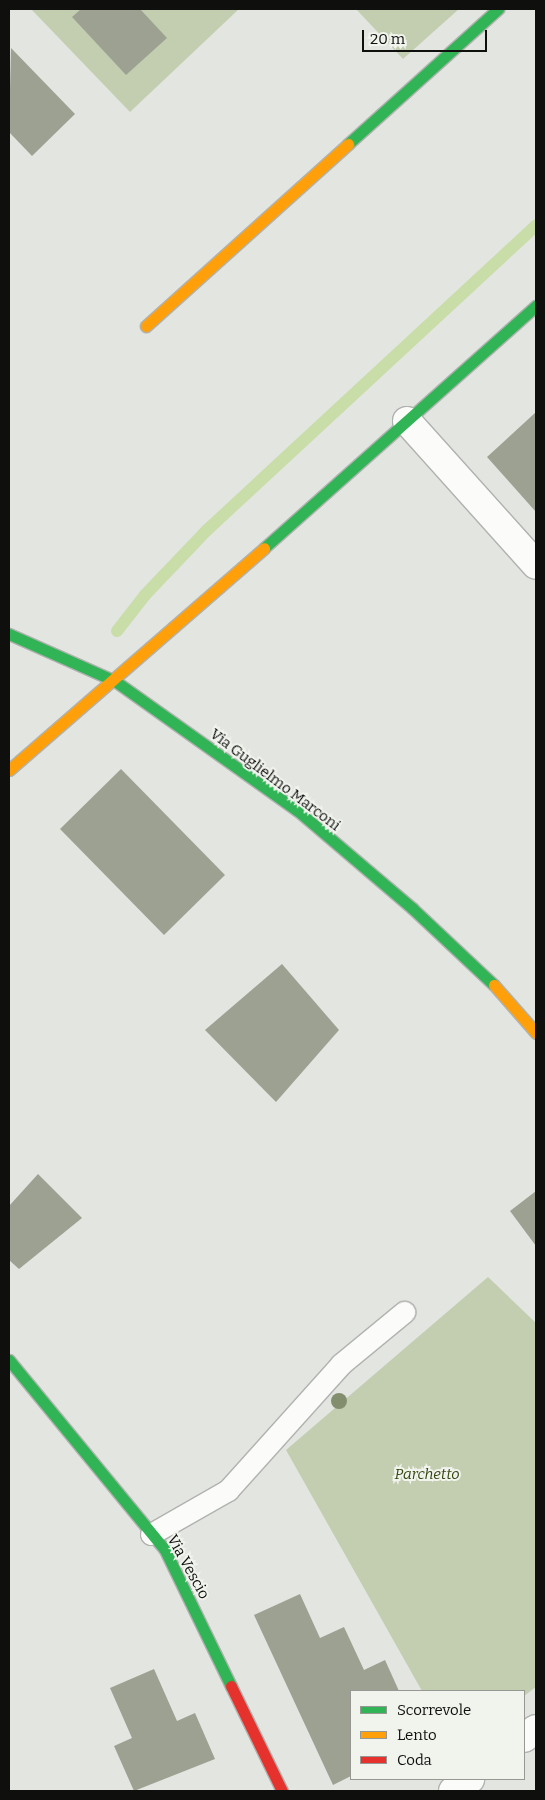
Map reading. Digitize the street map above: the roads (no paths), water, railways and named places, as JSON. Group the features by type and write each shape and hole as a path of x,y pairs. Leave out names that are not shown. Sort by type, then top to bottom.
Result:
{"street":[{"path":"146,326 498,9"},
{"path":"9,770 115,681 536,306"},
{"path":"407,421 536,565"},
{"name":"Via Guglielmo Marconi","path":"9,634 115,681 298,811 412,908 503,994 536,1033"},
{"name":"Via Vescio","path":"9,1360 165,1550 282,1791"},
{"path":"525,1737 536,1729"},
{"path":"453,1791 469,1780"}],"lane":[{"path":"151,1534 228,1490 341,1364 404,1312"}],"waterway":[{"path":"117,631 145,595 206,531 536,225"}],"park label":[{"name":"Parchetto","path":"427,1475"}]}
